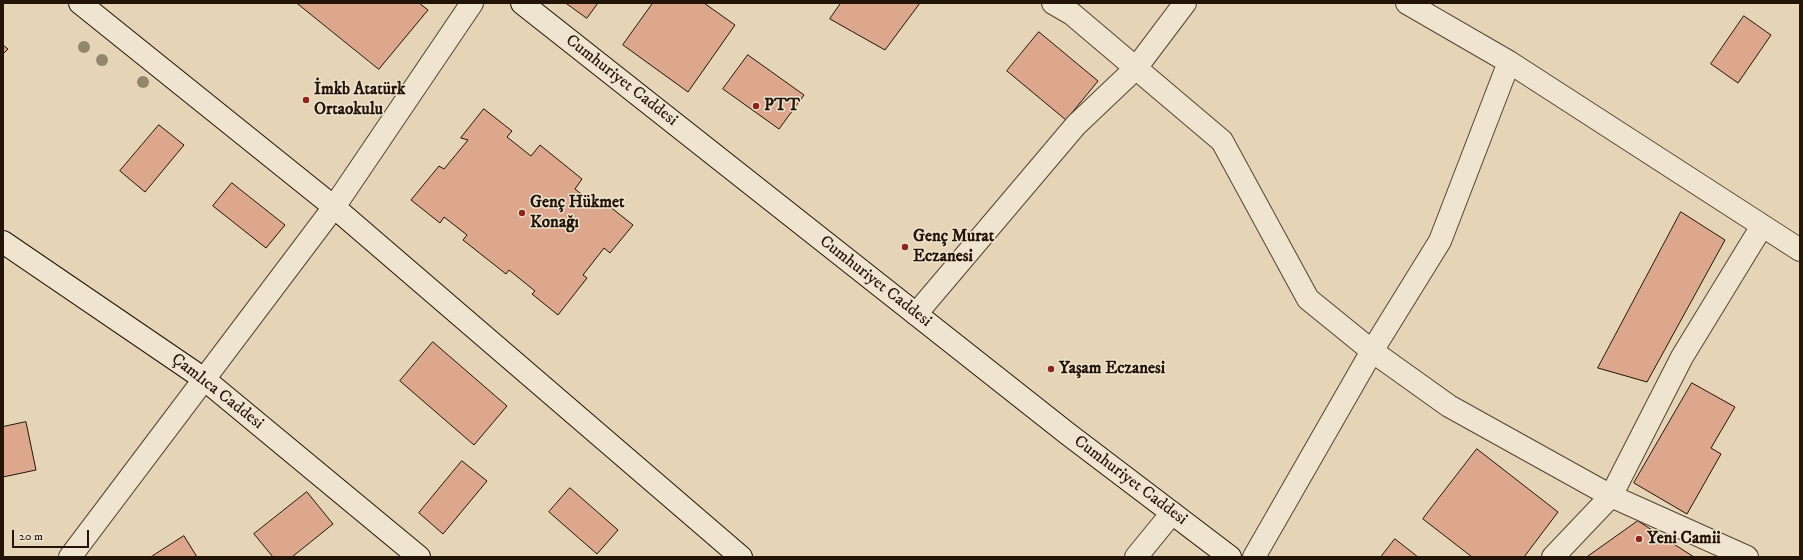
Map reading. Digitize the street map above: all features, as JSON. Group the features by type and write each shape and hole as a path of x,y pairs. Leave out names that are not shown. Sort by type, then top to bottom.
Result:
{"street":[{"path":"80,3 334,207 741,557"},
{"path":"70,557 334,207 472,3"},
{"name":"Cumhuriyet Caddesi","path":"523,3 1068,434 1230,557"},
{"path":"1053,3 1072,14 1222,141 1308,299 1372,351 1449,406 1611,496 1747,557"},
{"path":"916,314 1076,124 1136,68 1185,3"},
{"path":"1407,3 1509,62 1800,250"},
{"path":"1254,557 1372,351 1440,241 1509,62"},
{"path":"1553,557 1611,496 1682,357 1762,226"},
{"name":"Çamlıca Caddesi","path":"3,242 204,379 419,557"},
{"path":"1136,557 1172,513"}],"building":[{"path":"297,3 419,3 428,10 379,69"},
{"path":"566,3 598,3 587,18"},
{"path":"653,3 704,3 735,25 688,92 623,45"},
{"path":"841,3 920,3 885,50 830,19"},
{"path":"1744,16 1771,35 1738,83 1711,64"},
{"path":"1039,32 1098,81 1066,120 1007,71"},
{"path":"3,45 8,49 3,54"},
{"path":"748,55 804,95 779,129 723,89"},
{"name":"Genç Hükmet Konağı","path":"484,109 512,131 507,137 531,156 540,145 582,179 575,189 599,208 604,202 633,225 610,253 604,248 583,275 587,278 558,315 532,294 535,291 509,270 506,274 463,240 467,235 444,217 440,223 411,200 439,166 444,169 468,140 461,138"},
{"path":"159,125 184,145 145,192 120,171"},
{"path":"232,183 285,225 266,248 213,206"},
{"path":"1681,212 1725,240 1647,382 1598,368"},
{"path":"433,342 507,406 474,445 400,381"},
{"path":"1692,383 1735,407 1711,448 1721,454 1687,514 1634,483"},
{"path":"26,422 36,470 3,477 3,427"},
{"path":"1477,449 1558,512 1524,557 1472,557 1423,519"},
{"path":"462,461 487,481 443,534 419,513"},
{"path":"570,488 618,530 597,554 549,512"},
{"path":"307,492 333,524 292,557 273,557 254,534"},
{"name":"Yeni Camii","path":"1638,521 1694,557 1587,557"},
{"path":"184,536 197,557 151,557"},
{"path":"1395,539 1418,557 1381,557"}],"place":[{"name":"İmkb Atatürk Ortaokulu","path":"306,100"},
{"name":"PTT","path":"756,106"},
{"name":"Genç Hükmet Konağı","path":"522,213"},
{"name":"Genç Murat Eczanesi","path":"905,247"},
{"name":"Yaşam Eczanesi","path":"1051,369"},
{"name":"Yeni Camii","path":"1639,539"}]}
